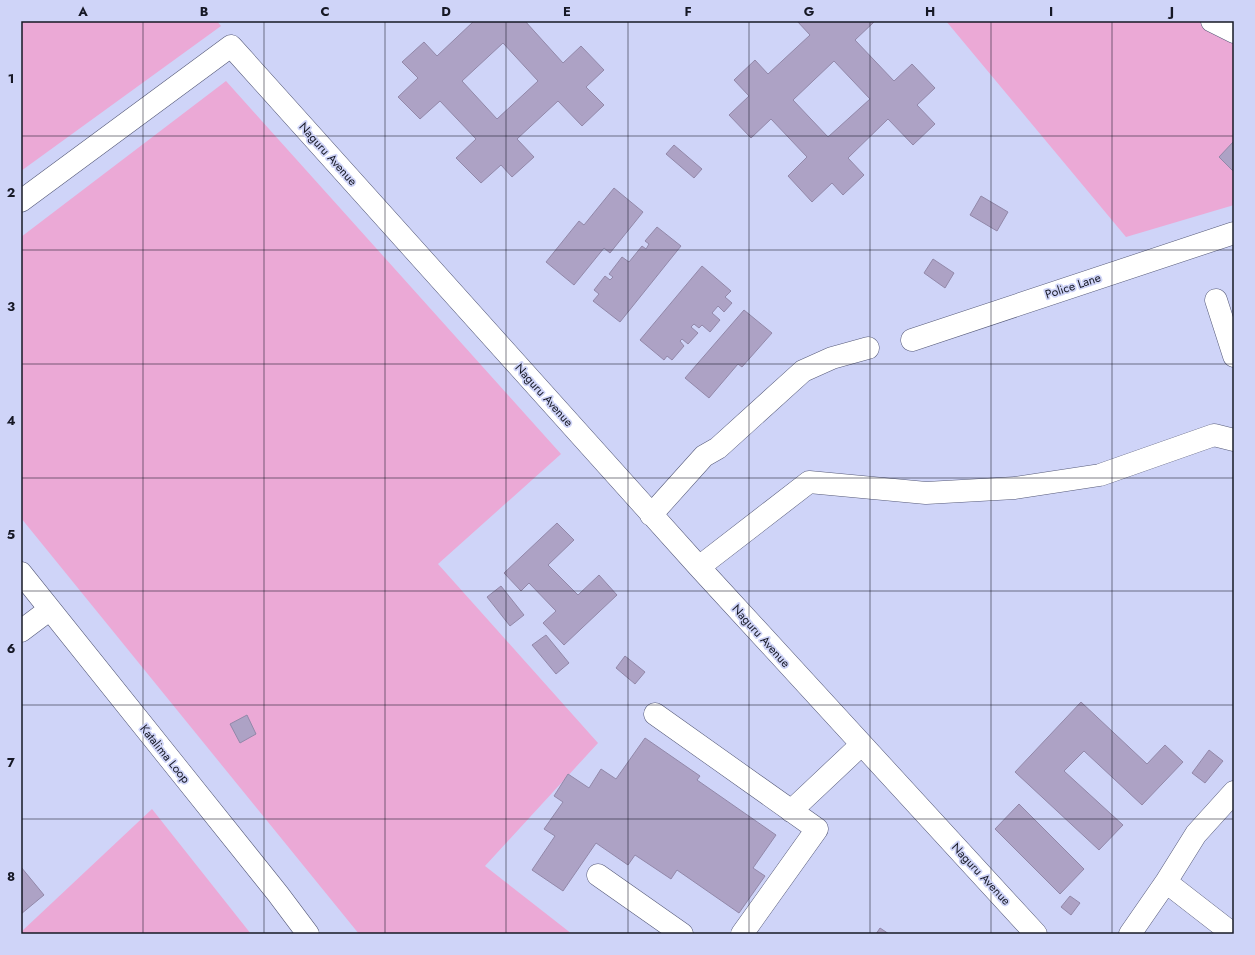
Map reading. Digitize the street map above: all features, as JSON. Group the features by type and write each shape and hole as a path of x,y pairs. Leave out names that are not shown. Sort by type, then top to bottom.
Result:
{"street":[{"path":"1212,21 1234,32"},
{"name":"Naguru Avenue","path":"21,200 231,46 651,515 1036,934"},
{"name":"Police Lane","path":"912,340 1234,233"},
{"path":"1216,300 1234,356"},
{"path":"651,515 704,456 723,443 803,371 832,358 868,348"},
{"path":"699,567 809,482 926,493 1015,488 1100,475 1214,435 1234,440"},
{"name":"Katalima Loop","path":"21,573 49,610 278,894 308,934"},
{"path":"21,631 49,610"},
{"path":"655,714 817,829 742,934"},
{"path":"791,811 861,745"},
{"path":"1130,934 1166,882 1196,834 1234,792"},
{"path":"598,875 682,934"},
{"path":"1166,882 1233,934"}],"shaded area":[{"path":"21,21 217,21 221,26 21,171"},
{"path":"946,21 1234,21 1234,205 1126,237"},
{"path":"226,81 561,454 438,564 598,743 485,866 572,934 359,934 21,518 21,237"},
{"path":"152,809 251,934 21,934 21,932"}],"building":[{"path":"474,21 525,21 563,63 581,46 604,70 586,87 604,105 582,126 558,101 517,139 534,157 512,177 501,165 481,183 456,158 476,139 440,101 420,119 398,97 418,78 402,62 424,42 437,56","holes":["503,43 538,81 497,119 462,81"]},
{"path":"797,21 873,21 874,22 855,40 894,81 912,64 935,88 917,105 935,124 913,145 888,119 848,158 864,175 843,195 832,183 812,202 788,176 807,157 771,119 751,138 729,115 749,96 734,80 755,60 768,74 810,35","holes":["834,61 870,99 828,137 793,100"]},
{"path":"1234,141 1234,172 1219,157"},
{"path":"674,145 702,169 694,178 666,154"},
{"path":"614,188 643,212 610,253 604,248 574,285 546,262 579,221 584,225"},
{"path":"981,196 1008,212 997,231 970,215"},
{"path":"657,227 681,246 620,322 593,301 599,294 594,290 605,276 610,280 613,277 609,274 622,257 629,262 642,246 646,249 649,244 645,241"},
{"path":"933,259 954,273 945,288 924,273"},
{"path":"702,266 731,291 725,297 732,303 724,312 718,306 712,313 720,320 710,332 702,325 699,328 694,324 691,327 698,333 688,344 682,339 680,341 684,346 672,360 667,356 664,360 640,340"},
{"path":"744,310 772,333 742,367 738,364 709,398 685,378"},
{"path":"557,523 574,540 548,565 578,595 599,575 617,595 564,645 543,623 556,611 529,583 521,591 504,573"},
{"path":"501,586 524,615 510,626 487,597"},
{"path":"546,635 569,663 556,674 532,645"},
{"path":"625,656 645,672 635,684 616,668"},
{"path":"1081,702 1147,764 1165,745 1183,762 1142,805 1084,751 1064,771 1123,825 1099,850 1015,772"},
{"path":"247,715 256,734 240,743 230,724"},
{"path":"645,738 700,776 697,780 776,835 753,868 765,876 739,913 677,870 671,879 635,855 628,865 596,843 563,891 532,870 555,836 544,829 563,802 554,796 568,774 589,788 601,769 616,779"},
{"path":"1209,750 1223,761 1205,783 1192,773"},
{"path":"1019,804 1084,869 1060,894 995,829"},
{"path":"21,867 44,895 21,914"},
{"path":"1070,896 1080,903 1071,915 1061,907"},
{"path":"880,928 889,934 876,934"}]}
